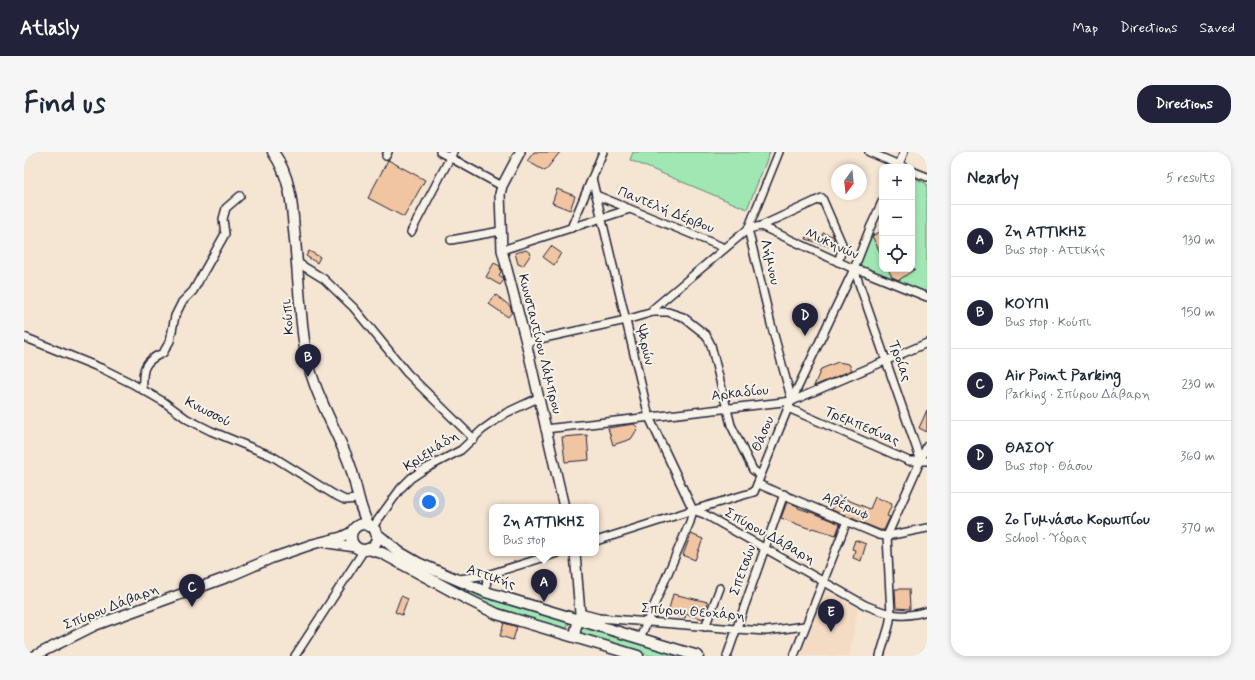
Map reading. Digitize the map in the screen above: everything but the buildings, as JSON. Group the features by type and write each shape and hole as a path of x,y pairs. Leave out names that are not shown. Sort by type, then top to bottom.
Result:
{"main road":[{"name":"Κούπι","path":"273,152 283,169 291,195 298,263 303,340 306,355 318,395 349,461 358,499"},
{"path":"358,499 363,516 372,529 375,543 362,549 351,539 358,516 358,499"},
{"path":"353,530 361,525 372,529"},
{"name":"Αττικής","path":"372,529 399,552 455,580 486,592 579,616 640,638 698,656"},
{"name":"Αττικής","path":"362,549 382,553 467,600 497,614 638,656"}],"street":[{"path":"440,152 452,155 502,186 520,152"},
{"path":"571,228 603,152"},
{"path":"748,229 779,152"},
{"path":"869,152 896,164"},
{"path":"901,164 904,152"},
{"path":"411,232 452,155"},
{"path":"915,172 927,177"},
{"name":"Ψαρών","path":"592,178 649,417 693,510"},
{"name":"Κωνσταντίνου Λάμπρου","path":"502,186 500,194 502,250 526,342 563,504"},
{"name":"Παντελή Δέρβου","path":"596,195 725,248"},
{"path":"143,390 142,376 144,367 154,357 164,353 170,341 175,316 182,302 193,291 226,234 223,218 226,208 240,196"},
{"name":"Λήμνου","path":"761,226 822,198 842,244 838,262"},
{"name":"Θάσου","path":"758,484 760,475 788,408 854,269 879,208"},
{"path":"502,250 630,209"},
{"path":"748,229 761,226"},
{"name":"Μυκηνών","path":"761,226 854,269 927,297"},
{"name":"Λήμνου","path":"653,312 653,309 748,229 771,324 792,401"},
{"path":"451,240 501,231"},
{"path":"298,263 324,279 354,308 407,373 474,439"},
{"name":"Τροίας","path":"854,269 924,461"},
{"path":"526,342 626,320 653,312 668,312 683,317 706,335 731,425 753,470 760,475"},
{"name":"Κνωσσού","path":"24,337 103,369 164,402 188,419 211,431 272,456 345,500 358,499"},
{"name":"Αρκαδίου","path":"546,428 792,401 927,343"},
{"name":"Κριεμάδη","path":"372,529 401,488 410,478 422,470 461,450 482,430 506,413 538,398"},
{"name":"Τρεμπεσίνας","path":"788,408 909,460 924,461"},
{"path":"880,656 889,626 890,614 887,536 924,461 927,446"},
{"path":"599,540 754,492 758,484"},
{"name":"Αβέρωφ","path":"758,484 879,535 887,536 927,528"},
{"name":"Σπετσών","path":"727,656 784,494"},
{"path":"640,638 690,522 693,510"},
{"name":"Σπύρου Δάβαρη","path":"693,510 704,514 865,605 890,614 910,615 927,611"},
{"path":"794,656 847,521"},
{"name":"Σπύρου Δάβαρη","path":"34,656 96,625 312,544 341,537 353,530"},
{"name":"Σπύρου Δάβαρη","path":"312,544 325,543 362,549"},
{"path":"295,656 362,549"},
{"path":"455,580 487,575 548,556"},
{"path":"574,637 579,616 575,556"},
{"path":"486,592 487,575"},
{"name":"Σπετσών","path":"705,627 720,588"},
{"name":"Σπύρου Θεοχάρη","path":"579,616 736,629 766,630 805,626"}],"shaded area":[{"path":"827,591 858,608 849,656 800,656 825,593"}],"green space":[{"path":"633,152 770,152 747,209 630,160"},
{"path":"915,178 927,184 927,293 859,265 872,235 879,233 879,272 915,272"},
{"path":"382,543 570,622 566,629 492,606 395,556 381,547"},
{"path":"583,626 690,656 651,656 583,636 581,634 581,628"}],"place":[{"name":"ΘΑΣΟΥ","path":"805,336"},
{"name":"ΚΟΥΠΙ","path":"308,377"},
{"name":"2η ΑΤΤΙΚΗΣ","path":"544,602"},
{"name":"Air Point Parking","path":"192,607"},
{"name":"2ο Γυμνάσιο Κορωπίου","path":"831,632"}]}
